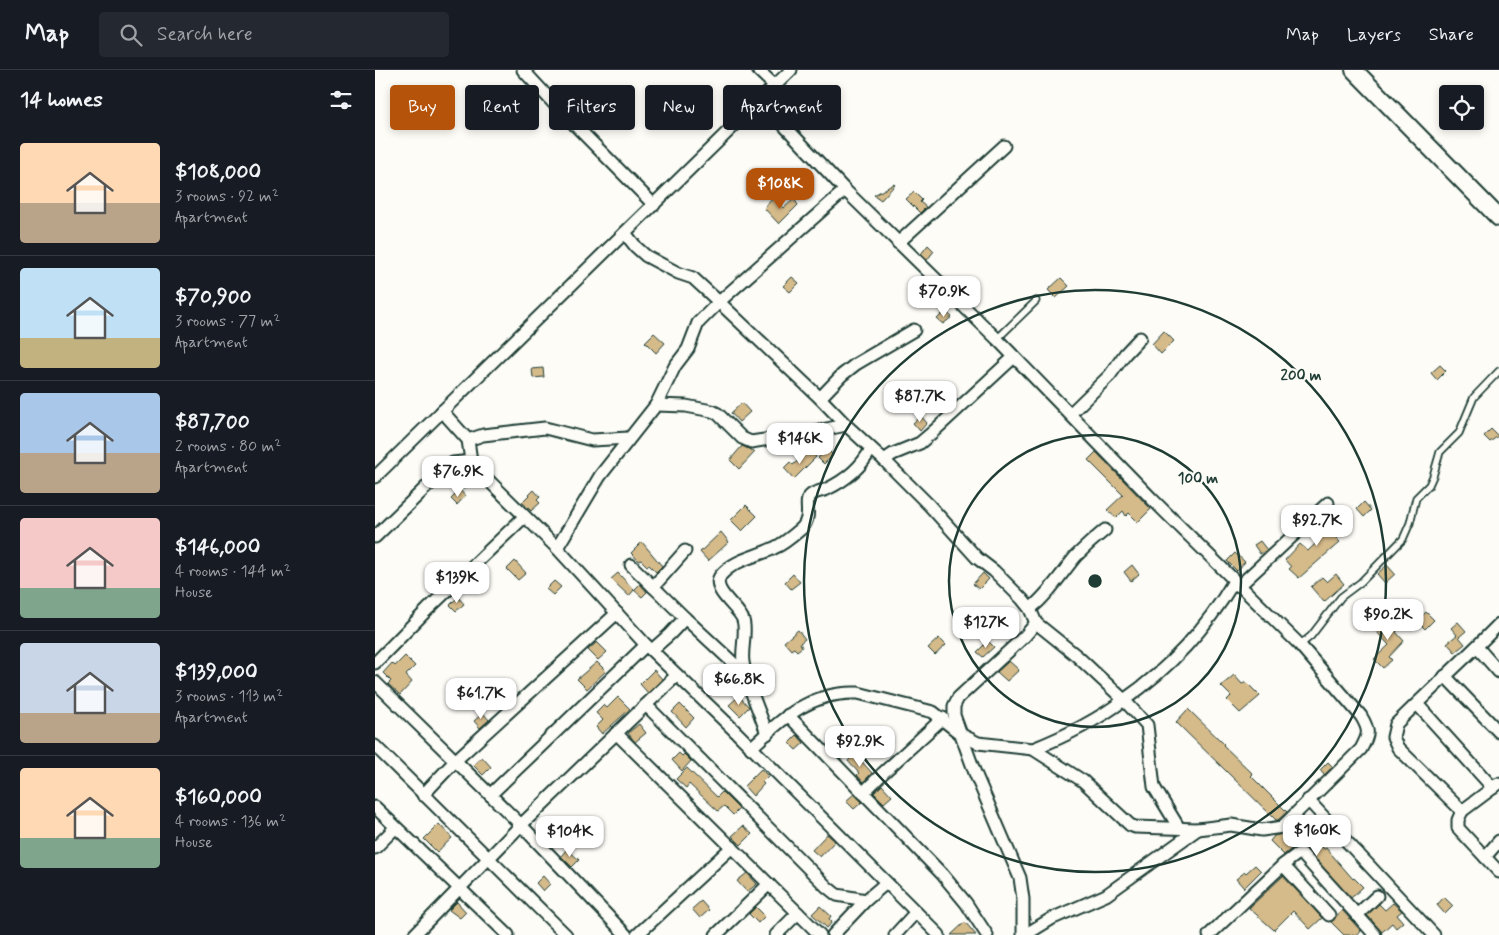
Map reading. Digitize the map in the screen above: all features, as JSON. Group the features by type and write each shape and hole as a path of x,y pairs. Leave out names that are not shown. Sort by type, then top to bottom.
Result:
{"main road":[{"path":"1354,70 1499,218"}],"street":[{"path":"523,70 654,205"},
{"path":"758,70 774,85"},
{"path":"776,85 791,70"},
{"path":"375,477 731,130"},
{"path":"751,748 789,715 817,700 845,692 858,693 922,708 941,717 962,735 978,743 1033,749 1083,781 1135,827 1198,829 1231,825 1255,830 1267,830 1282,827 1361,749 1369,732 1361,716 1299,645 1152,499 1014,356 845,190 788,130"},
{"path":"898,242 1004,146"},
{"path":"557,548 600,476 656,405 675,366 688,349 698,323 845,190"},
{"path":"625,233 646,256 678,273 693,278 719,302 929,505 962,542 994,571 1030,609 1036,623 1077,656 1124,700 1147,725 1154,786 1179,828"},
{"path":"820,398 842,375 856,364 914,330"},
{"path":"1070,414 1110,375 1125,354 1140,338"},
{"path":"884,460 893,454 920,443 934,432 1014,356"},
{"path":"656,405 686,406 712,411 718,414 741,438 751,442 783,437 798,437 846,425"},
{"path":"442,411 468,440 471,461 478,470 557,548 649,648 939,935"},
{"path":"468,440 483,435 545,428 592,440 629,438"},
{"path":"767,734 745,674 743,620 720,589 719,577 736,562 777,547 803,526 809,514 807,504 811,494 835,485 855,471 862,464 871,449"},
{"path":"375,537 447,467 471,461"},
{"path":"1033,749 1078,730 1101,717 1157,676 1186,648 1237,583 1328,503"},
{"path":"375,663 428,608 524,517"},
{"path":"1030,609 1042,599 1081,552 1105,530"},
{"path":"653,587 685,551"},
{"path":"631,565 745,674"},
{"path":"423,795 456,760 617,613"},
{"path":"490,795 649,648 670,634 685,618"},
{"path":"863,793 941,717 957,698 1025,636 1036,623"},
{"path":"1463,811 1394,742 1393,731 1397,724 1499,624"},
{"path":"1477,647 1499,672"},
{"path":"414,935 521,825 677,675"},
{"path":"1445,676 1499,732"},
{"path":"375,682 521,825 625,935"},
{"path":"957,698 954,706 954,715 975,773 1020,878 1023,899 1024,935 1051,919 1106,895 1198,829"},
{"path":"1417,704 1496,786 1463,811 1458,820 1458,828 1499,872"},
{"path":"646,706 827,887 837,895 866,900"},
{"path":"789,715 942,874 966,903 987,935"},
{"path":"616,733 820,935"},
{"path":"375,746 488,860 566,935"},
{"path":"1308,800 1434,935"},
{"path":"375,807 508,935"},
{"path":"375,848 395,828"},
{"path":"1485,857 1499,842"},
{"path":"637,935 732,847"},
{"path":"1209,935 1299,853 1304,854 1375,935"},
{"path":"1283,866 1329,915"},
{"path":"833,935 866,900 886,883"},
{"path":"716,935 769,884"},
{"path":"1357,915 1377,896"},
{"path":"895,935 917,912"},
{"path":"776,935 798,913"}],"lane":[{"path":"997,339 1037,301"},
{"path":"1299,645 1311,636 1341,597 1361,582 1403,539 1407,532 1417,498 1433,476 1440,452 1459,433 1474,397 1499,371"}],"building":[{"path":"894,184 881,200 874,195"},
{"path":"914,192 922,200 920,202 926,207 920,213 906,199"},
{"path":"774,197 784,208 794,199 798,205 779,224 764,208"},
{"path":"928,245 934,251 927,260 921,254"},
{"path":"792,277 799,283 790,292 783,286"},
{"path":"1061,278 1069,286 1056,298 1048,290"},
{"path":"945,311 952,317 943,324 937,319"},
{"path":"1164,331 1174,341 1161,354 1152,344"},
{"path":"654,333 665,343 656,353 645,342"},
{"path":"1440,365 1446,371 1437,380 1431,373"},
{"path":"543,368 544,377 533,378 532,369"},
{"path":"742,403 750,412 739,422 731,413"},
{"path":"921,416 927,423 920,431 913,423"},
{"path":"1491,429 1498,436 1490,442 1484,436"},
{"path":"742,446 755,452 739,469 730,460"},
{"path":"827,449 833,455 824,464 818,458"},
{"path":"809,450 816,457 794,479 784,468 790,462 793,465"},
{"path":"1096,452 1151,509 1138,522 1129,513 1126,516 1123,511 1116,518 1107,510 1123,495 1088,460"},
{"path":"468,469 476,478 464,489 454,477 462,470"},
{"path":"460,490 465,496 457,505 451,499"},
{"path":"534,490 540,497 537,500 540,503 531,511 522,502"},
{"path":"1364,502 1371,510 1364,517 1357,509"},
{"path":"746,505 757,516 742,531 731,520"},
{"path":"1333,512 1347,526 1336,538 1340,542 1299,578 1289,569 1291,567 1285,560 1300,544 1308,551 1318,541 1316,539 1322,533 1320,531 1327,524 1325,521"},
{"path":"721,532 729,542 708,561 700,552"},
{"path":"1260,541 1267,550 1260,554 1254,545"},
{"path":"642,542 662,566 656,572 649,565 647,566 641,560 639,561 631,553"},
{"path":"1235,553 1245,562 1237,571 1227,561"},
{"path":"515,561 526,573 518,580 507,569"},
{"path":"1132,565 1139,574 1131,581 1124,572"},
{"path":"1387,565 1395,574 1385,583 1377,574"},
{"path":"618,573 634,590 629,596 611,579"},
{"path":"983,573 989,579 979,589 973,584"},
{"path":"793,574 800,582 791,589 785,582"},
{"path":"1336,574 1344,584 1324,602 1311,587 1322,577 1327,582"},
{"path":"554,581 561,587 553,595 546,589"},
{"path":"640,584 647,592 642,597 634,590"},
{"path":"458,597 464,604 456,611 450,605"},
{"path":"1426,612 1434,620 1425,629 1417,621"},
{"path":"1388,617 1399,629 1396,632 1404,641 1389,657 1392,660 1383,668 1374,659 1389,645 1375,630"},
{"path":"1458,622 1466,631 1459,637 1465,644 1455,652 1447,643 1457,635 1451,628"},
{"path":"798,630 805,639 800,643 802,647 797,651 794,648 791,650 784,642"},
{"path":"939,638 946,645 935,655 928,648"},
{"path":"988,641 994,647 983,657 977,652"},
{"path":"597,642 607,652 598,660 588,650"},
{"path":"405,656 415,666 406,675 412,682 400,695 388,684 391,681 383,673 392,663 395,666"},
{"path":"1009,661 1019,670 1007,681 997,672"},
{"path":"597,662 606,671 587,689 577,679"},
{"path":"654,670 662,679 648,693 640,684"},
{"path":"1234,675 1242,684 1246,682 1260,696 1240,713 1227,700 1231,696 1221,686"},
{"path":"739,696 749,707 740,716 729,705"},
{"path":"618,697 630,709 602,734 596,727 603,720 596,713 604,705 607,708"},
{"path":"680,704 694,718 686,727 672,712"},
{"path":"1188,709 1253,774 1251,776 1287,812 1278,820 1176,722"},
{"path":"483,713 489,720 480,728 474,721"},
{"path":"639,724 646,733 635,742 628,733"},
{"path":"797,735 804,743 796,750 789,743"},
{"path":"679,753 682,756 684,754 691,761 682,771 672,760"},
{"path":"855,754 872,773 863,782 857,775 859,773 848,761"},
{"path":"482,757 491,767 483,775 473,765"},
{"path":"1328,762 1333,767 1324,775 1320,770"},
{"path":"687,768 717,797 722,792 739,809 733,815 724,806 718,811 689,784 686,788 676,779"},
{"path":"761,769 768,776 762,782 764,784 753,796 744,786"},
{"path":"882,785 892,796 884,803 874,793"},
{"path":"854,794 862,802 854,809 846,801"},
{"path":"1297,822 1324,849 1326,848 1353,879 1363,887 1351,898 1306,848 1297,844 1284,855 1270,841 1274,836 1287,833"},
{"path":"439,824 452,838 437,852 424,839"},
{"path":"743,826 752,834 741,845 732,836"},
{"path":"827,834 835,841 820,857 812,850"},
{"path":"567,849 579,860 572,867 561,856"},
{"path":"1255,865 1261,871 1244,888 1236,879"},
{"path":"747,873 757,884 747,892 737,881"},
{"path":"543,876 550,884 543,891 536,883"},
{"path":"1283,876 1322,918 1310,929 1293,911 1274,930 1249,908"},
{"path":"1444,897 1453,906 1445,914 1437,905"},
{"path":"701,901 709,910 700,918 692,909"},
{"path":"457,902 466,912 460,918 449,910"},
{"path":"1393,903 1402,911 1397,915 1403,922 1396,928 1392,923 1382,932 1367,915 1379,904 1385,910"},
{"path":"820,906 831,916 829,919 832,922 827,928 812,914"},
{"path":"756,907 765,916 758,923 749,914"},
{"path":"1342,910 1361,931 1358,935 1344,935 1331,922"},
{"path":"965,922 976,935 951,935"}]}
